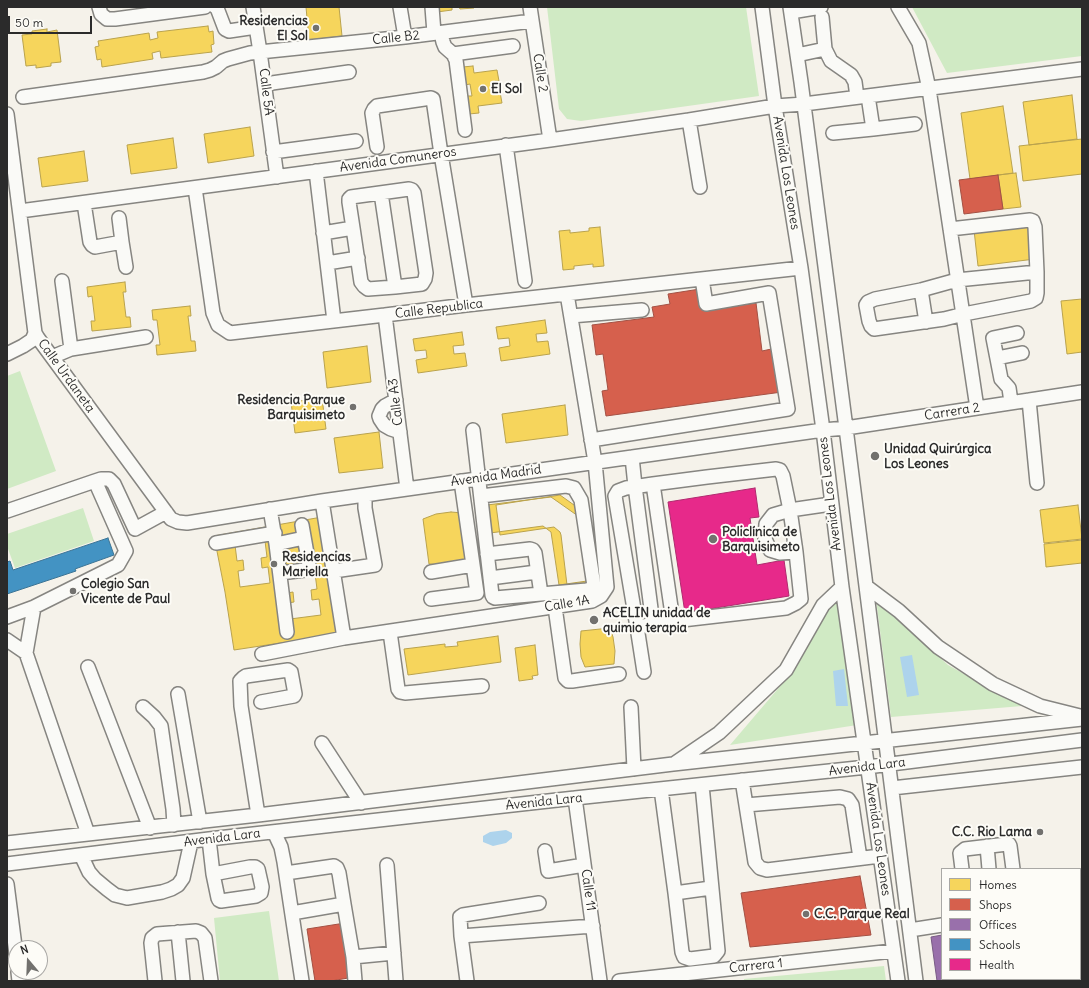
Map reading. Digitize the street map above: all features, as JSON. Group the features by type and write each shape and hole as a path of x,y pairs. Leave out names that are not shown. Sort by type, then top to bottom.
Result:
{"street":[{"path":"99,7 101,14 107,19 206,7"},
{"path":"215,7 217,8 225,29 229,31 256,27"},
{"name":"Calle 5A","path":"252,7 265,84 277,177"},
{"path":"400,7 405,37"},
{"path":"432,7 437,33 456,60 464,130"},
{"name":"Calle 2","path":"530,7 550,140"},
{"name":"Avenida Los Leones","path":"762,7 775,106 801,268 842,587 898,981"},
{"path":"898,7 918,43 928,89 964,314 977,408"},
{"path":"791,9 818,10 825,49 830,61 851,75 863,96 873,129"},
{"name":"Avenida Los Leones","path":"791,9 867,587 916,981"},
{"name":"Calle B2","path":"23,97 203,72 216,67 223,61 250,53 405,37 532,21"},
{"path":"453,54 513,46"},
{"path":"798,55 825,49"},
{"name":"Avenida Comuneros","path":"20,211 550,140 775,106 804,104 1082,70"},
{"path":"265,84 349,72"},
{"path":"377,147 372,113 377,106 430,98 433,99 466,305"},
{"name":"Calle Urdaneta","path":"7,114 35,333 168,516"},
{"path":"689,120 700,187"},
{"path":"832,133 915,124"},
{"path":"273,152 356,140"},
{"path":"506,145 525,281"},
{"path":"316,171 334,321"},
{"name":"Calle Republica","path":"195,188 213,313 218,325 230,333 801,268"},
{"path":"408,189 412,190 414,193 426,273 426,278 422,284 368,289 364,286 361,282 353,228 349,199 351,197 381,192 408,189"},
{"path":"381,192 395,287"},
{"path":"84,203 90,242 92,245 95,247 122,242"},
{"path":"119,218 126,267"},
{"path":"950,229 1032,221 1035,227 1037,272 1036,298 1031,301 944,319 874,329 871,326 866,305 868,302 875,299 921,290 958,280 1037,272"},
{"path":"323,233 353,228"},
{"path":"327,263 358,258"},
{"path":"591,440 788,409 769,293 706,304 702,279"},
{"path":"62,281 71,349"},
{"path":"921,290 926,322"},
{"name":"Calle 1A","path":"262,654 344,638 592,601 601,596 607,587 595,462 567,294"},
{"path":"571,316 642,310"},
{"name":"Calle A3","path":"386,316 407,489"},
{"path":"1011,402 1009,388 1001,379 993,338 1017,332"},
{"path":"7,354 32,340 35,333"},
{"path":"52,357 71,349 146,337"},
{"path":"997,358 1022,353"},
{"name":"Carrera 2","path":"823,430 846,428 1082,392"},
{"path":"396,400 385,406 382,409 380,416 384,425 391,430 400,432"},
{"path":"1029,400 1037,483"},
{"path":"473,430 492,595 495,598 587,590 594,586 581,500 574,488 566,486 481,496"},
{"name":"Avenida Madrid","path":"168,516 178,522 187,523 322,501 823,430"},
{"path":"632,457 653,624"},
{"path":"637,627 673,621 786,608 801,599 790,510 783,476 780,470 776,469 707,476 635,486 618,491 615,496 644,672"},
{"path":"7,511 101,479 109,479 114,484 135,529 135,538 118,565 34,607 7,617"},
{"path":"95,481 126,551"},
{"path":"431,599 477,593 462,481"},
{"path":"653,484 673,621"},
{"path":"334,571 375,566 365,508 365,495"},
{"path":"322,501 344,638"},
{"path":"796,552 780,553 770,550 765,539 766,524 773,515 790,510 831,504"},
{"path":"270,509 287,632"},
{"path":"135,529 168,516"},
{"path":"280,573 308,568 309,565 302,525"},
{"path":"216,543 275,538 304,538"},
{"path":"488,554 530,549 533,550 535,553 541,594"},
{"path":"431,572 473,565"},
{"path":"490,578 537,572"},
{"path":"673,764 719,733 786,670 823,605 842,587"},
{"path":"867,587 899,611 938,647 993,684 1040,706 1082,718"},
{"path":"34,607 26,653 88,834"},
{"path":"554,607 566,678 568,681 619,674"},
{"path":"390,632 398,689 400,692 405,693 482,686"},
{"path":"7,640 26,653"},
{"path":"88,666 150,828"},
{"path":"258,815 242,706 240,681 246,676 288,670 291,672 295,694 294,696 261,702"},
{"path":"178,694 200,822"},
{"path":"143,706 161,726 173,808 174,825"},
{"path":"631,707 634,769"},
{"name":"Avenida Lara","path":"7,843 150,828 673,764 1082,718"},
{"name":"Avenida Lara","path":"7,864 209,839 867,767 1082,740"},
{"path":"322,743 361,803"},
{"path":"892,788 1082,767"},
{"path":"742,780 755,862 760,868 767,870 880,856"},
{"path":"661,789 676,893 682,952 684,956 690,959 714,956 718,951 702,785"},
{"path":"746,805 840,797 848,799 852,805 860,858"},
{"name":"Calle 11","path":"575,798 600,981"},
{"path":"274,832 281,847 286,873 302,981"},
{"path":"209,839 213,874"},
{"path":"81,855 89,872 95,878 115,895 127,898 162,892 171,889 178,884 183,878 191,842"},
{"path":"962,868 960,853 965,849 1009,844 1013,868"},
{"path":"986,846 989,868"},
{"path":"545,851 548,871 584,865"},
{"path":"387,865 396,981"},
{"path":"286,873 334,866 337,868 353,957 355,981"},
{"path":"7,884 14,940"},
{"path":"676,893 712,888"},
{"path":"467,981 460,917 538,903"},
{"path":"292,913 344,904"},
{"path":"910,930 941,925"},
{"path":"461,936 592,926"},
{"path":"155,981 152,938 157,934 196,931 201,933 205,938 211,981"},
{"path":"178,932 183,981"},
{"name":"Carrera 1","path":"619,981 893,951"},
{"path":"353,957 394,953"}],"green space":[{"path":"547,7 746,7 759,96 581,121 567,119 559,109"},
{"path":"912,7 1082,7 1082,56 947,73"},
{"path":"20,371 56,471 7,489 7,376"},
{"path":"83,508 94,541 15,568 7,546 7,534"},
{"path":"836,598 857,725 730,745 782,684"},
{"path":"876,599 948,665 1022,706 891,717"},
{"path":"269,911 279,981 220,981 214,918"},
{"path":"884,966 886,981 744,981 744,979"}],"water":[{"path":"912,655 919,695 907,697 900,657"},
{"path":"844,669 848,706 836,706 833,671"},
{"path":"506,830 512,833 512,838 506,843 493,846 483,842 483,836 490,832"}],"building: Homes":[{"path":"306,7 339,7 342,36 309,40"},
{"path":"437,7 452,7 452,10 437,12"},
{"path":"459,7 474,7 474,8 460,9"},
{"path":"208,26 209,32 213,31 214,44 211,45 212,52 161,58 160,51 152,53 153,59 102,67 101,59 97,60 95,47 99,46 98,41 149,33 150,40 158,38 157,32"},
{"path":"47,29 47,32 57,30 61,62 51,63 51,66 36,68 36,65 26,66 22,35 32,34 32,31"},
{"name":"El Sol","path":"473,66 474,73 497,70 499,81 495,81 497,93 500,92 502,103 478,106 479,113 469,114 467,96 472,96 470,84 465,85 463,67"},
{"path":"1072,95 1077,139 1029,145 1023,102"},
{"path":"1003,106 1013,173 970,179 961,113"},
{"path":"250,127 254,156 208,163 204,134"},
{"path":"173,138 177,168 131,174 127,145"},
{"path":"1082,139 1082,174 1023,181 1019,146"},
{"path":"84,151 88,181 42,187 38,158"},
{"path":"1016,173 1021,207 1003,209 998,175"},
{"path":"1031,223 1035,259 978,266 974,230"},
{"path":"600,227 604,266 593,267 593,264 574,266 574,269 563,270 559,231 570,230 570,233 589,231 589,228"},
{"path":"125,282 126,292 123,292 126,317 130,317 131,327 92,331 91,321 95,321 92,296 88,297 87,287"},
{"path":"1082,299 1082,352 1067,354 1061,301"},
{"path":"190,306 191,316 188,316 191,341 195,341 196,351 157,355 156,345 160,345 157,320 153,320 152,310"},
{"path":"545,320 547,333 536,334 537,342 548,341 550,354 501,361 499,348 510,346 509,338 498,339 496,327"},
{"path":"462,332 464,345 453,346 454,354 465,353 467,366 418,373 416,360 427,358 426,350 415,351 413,339"},
{"path":"367,346 371,382 327,388 323,352"},
{"path":"322,398 326,429 295,433 291,402"},
{"path":"565,405 568,435 506,443 502,414"},
{"path":"379,432 383,468 339,473 334,438"},
{"path":"560,495 588,515 592,587 578,589 577,583 567,585 561,535 560,532 554,527 500,535 496,505"},
{"path":"551,497 578,516 587,581 559,585 551,532 543,526 490,533 487,505"},
{"path":"1078,505 1082,539 1044,543 1040,510"},
{"path":"451,512 463,513 468,559 457,563 443,565 429,564 423,519 436,514"},
{"name":"Residencias Mariella","path":"322,517 340,634 234,650 214,536"},
{"path":"1082,540 1082,563 1046,567 1044,544"},
{"path":"265,541 267,557 261,558 262,568 268,567 270,583 240,587 238,571 244,570 243,560 237,561 235,545"},
{"path":"315,573 317,589 311,590 312,600 319,599 321,615 290,619 288,603 294,602 293,592 287,593 285,577"},
{"path":"610,628 615,651 614,664 585,667 581,657 581,631"},
{"path":"498,636 501,662 408,675 404,649 445,644 445,647 458,646 457,642"},
{"path":"535,645 538,675 532,676 533,679 519,681 515,648"}],"building: Shops":[{"path":"998,175 1003,209 964,214 959,180"},
{"path":"700,289 703,310 756,303 762,351 776,348 782,392 606,416 602,391 608,390 603,354 596,355 592,325 654,317 652,307 670,304 668,294"},
{"name":"C.C. Parque Real","path":"860,876 871,935 750,947 741,893"},
{"path":"345,923 354,977 331,981 315,981 307,929"},
{"path":"1081,928 1082,981 1062,981 1081,980"}],"building: Offices":[{"path":"941,935 941,980 1035,981 937,981 931,937"}],"building: Schools":[{"path":"108,538 114,555 75,569 76,571 7,594 7,562 10,561 13,570"}],"building: Health":[{"name":"Policlínica de Barquisimeto","path":"755,488 759,517 750,518 757,565 784,560 789,596 685,613 668,502"}],"place":[{"name":"Residencias El Sol","path":"316,28"},
{"name":"El Sol","path":"483,89"},
{"name":"Residencia Parque Barquisimeto","path":"353,407"},
{"name":"Unidad Quirúrgica Los Leones","path":"875,456"},
{"name":"Policlínica de Barquisimeto","path":"713,539"},
{"name":"Residencias Mariella","path":"274,564"},
{"name":"Colegio San Vicente de Paul","path":"73,591"},
{"name":"ACELIN unidad de quimio terapia","path":"594,620"},
{"name":"C.C. Rio Lama","path":"1040,832"},
{"name":"C.C. Parque Real","path":"806,914"}]}
